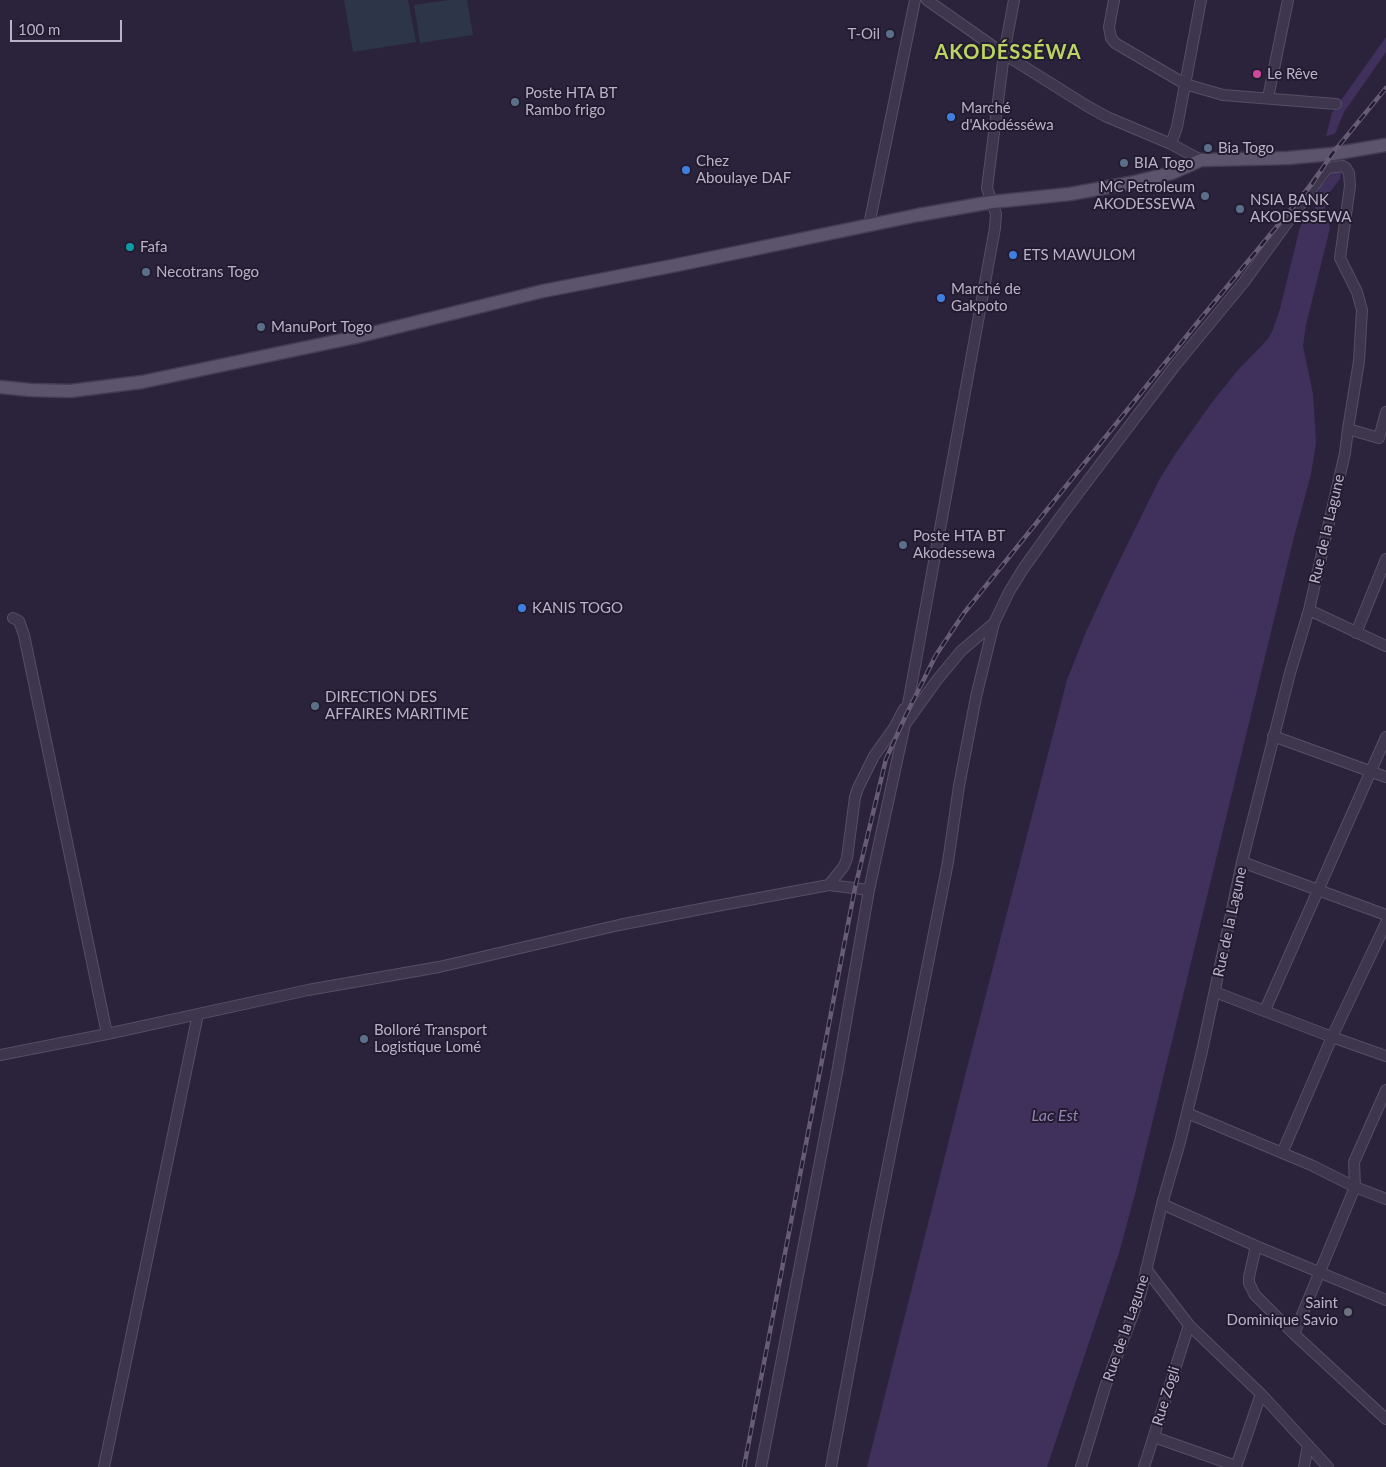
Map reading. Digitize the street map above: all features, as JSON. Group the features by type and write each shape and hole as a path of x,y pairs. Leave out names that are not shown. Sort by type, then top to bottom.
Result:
{"main road":[{"path":"0,388 70,390 142,382 356,337 543,291 869,225 992,202 1046,198 1130,183 1172,173 1201,160 1267,159 1332,154 1386,145"}],"street":[{"path":"869,225 915,0"},
{"path":"927,0 1004,54 1107,117 1171,144 1201,160"},
{"path":"761,1467 837,1073 869,890 905,724 996,228 996,214 987,188 1004,54 1014,0"},
{"path":"1114,0 1109,27 1111,38 1185,84 1223,95 1336,104"},
{"path":"1171,144 1178,126 1201,0"},
{"path":"1268,98 1288,0"},
{"name":"Rue de la Lagune","path":"994,623 1018,576 1060,516 1174,367 1244,282 1328,168 1342,166 1346,168 1349,173 1350,186 1340,258 1357,292 1362,310 1359,361 1345,453 1308,610 1273,736 1242,862 1187,1113 1162,1204 1140,1296 1105,1387 1081,1467"},
{"path":"1348,429 1380,438 1386,412"},
{"path":"1356,633 1386,559"},
{"path":"1308,610 1386,646"},
{"path":"14,618 19,621 24,635 107,1034"},
{"path":"905,724 936,680 961,652 994,623"},
{"path":"831,1467 948,862 960,777 976,697 994,623"},
{"path":"829,885 844,866 847,858 855,798 860,783 871,761 894,728 908,701"},
{"path":"1273,736 1386,777"},
{"path":"1265,1010 1386,737"},
{"path":"1242,862 1386,915"},
{"path":"0,1056 308,990 439,967 619,925 829,885 869,890"},
{"path":"1282,1153 1332,1037 1386,923"},
{"path":"1215,992 1386,1056"},
{"path":"104,1467 198,1014"},
{"path":"1294,1334 1355,1187 1354,1162 1386,1090"},
{"path":"1187,1113 1386,1199"},
{"path":"1162,1204 1318,1273 1386,1300"},
{"path":"1256,1246 1249,1276 1251,1290 1294,1334 1385,1417"},
{"path":"1146,1269 1188,1326 1261,1394 1328,1467"},
{"name":"Rue Zogli","path":"1144,1467 1188,1326"},
{"path":"1154,1437 1236,1466 1261,1394"},
{"path":"1304,1467 1308,1445"}],"shaded area":[{"path":"344,0 408,0 416,42 353,52"},
{"path":"448,0 467,0 473,35 420,43 414,5"}],"water":[{"path":"1386,37 1386,52 1344,112 1335,134 1326,136 1332,113"},
{"path":"1342,168 1340,179 1330,192 1324,211 1315,209 1320,187 1331,175 1332,170"},
{"name":"Lac Est","path":"1315,211 1323,213 1323,218 1329,223 1330,228 1306,325 1303,346 1313,394 1315,425 1316,443 1311,474 1293,541 1135,1194 1119,1253 1047,1467 867,1467 1067,680 1109,582 1159,480 1213,401 1238,370 1268,339 1272,332 1280,309 1300,227 1305,218 1314,217"}],"railway":[{"path":"744,1467 855,888 886,759 906,715 936,655 964,613 1202,317 1312,184 1332,154 1386,88"}],"place":[{"name":"T-Oil","path":"890,34"},
{"name":"Le Rêve","path":"1257,74"},
{"name":"Poste HTA BT Rambo frigo","path":"515,102"},
{"name":"Marché d'Akodésséwa","path":"951,117"},
{"name":"Bia Togo","path":"1208,148"},
{"name":"BIA Togo","path":"1124,163"},
{"name":"Chez Aboulaye DAF","path":"686,170"},
{"name":"MC Petroleum AKODESSEWA","path":"1205,196"},
{"name":"NSIA BANK AKODESSEWA","path":"1240,209"},
{"name":"Fafa","path":"130,247"},
{"name":"ETS MAWULOM","path":"1013,255"},
{"name":"Necotrans Togo","path":"146,272"},
{"name":"Marché de Gakpoto","path":"941,298"},
{"name":"ManuPort Togo","path":"261,327"},
{"name":"Poste HTA BT Akodessewa","path":"903,545"},
{"name":"KANIS TOGO","path":"522,608"},
{"name":"DIRECTION DES AFFAIRES MARITIME","path":"315,706"},
{"name":"Bolloré Transport Logistique Lomé","path":"364,1039"},
{"name":"Saint Dominique Savio","path":"1348,1312"}],"district":[{"name":"AKODÉSSÉWA","path":"1008,53"}]}
